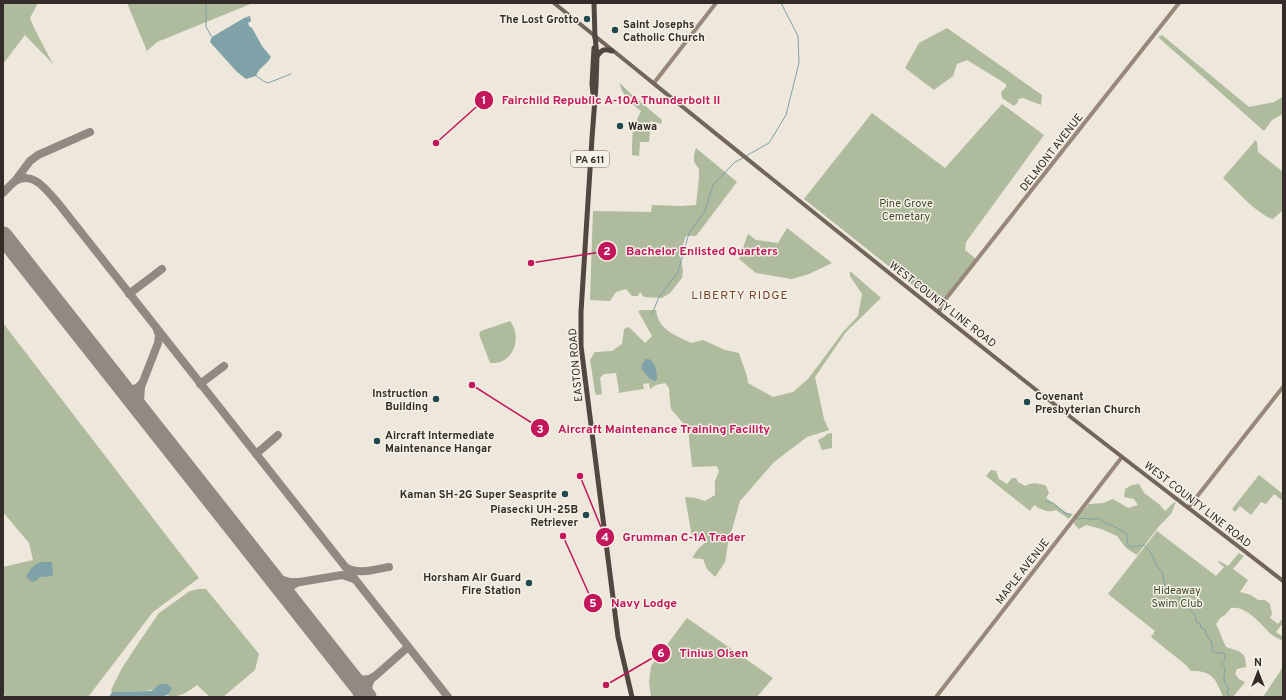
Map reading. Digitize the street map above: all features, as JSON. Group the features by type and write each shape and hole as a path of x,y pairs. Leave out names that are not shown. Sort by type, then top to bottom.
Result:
{"highway":[{"name":"EASTON ROAD","path":"594,3 597,56 581,312 581,346 617,629 632,697"},
{"name":"EASTON ROAD","path":"595,36 592,84 595,101"},
{"path":"597,56 603,50 612,51"}],"main road":[{"name":"WEST COUNTY LINE ROAD","path":"554,3 939,313 1283,581"}],"street":[{"path":"654,82 716,3"},
{"name":"DELMONT AVENUE","path":"939,313 941,305 1180,3"},
{"path":"1188,508 1283,387"},
{"name":"MAPLE AVENUE","path":"936,697 1122,457"}],"green space":[{"path":"3,3 38,3 30,18 53,64 25,35 3,64"},
{"path":"127,3 253,3 157,42 147,51"},
{"path":"947,28 1042,95 1041,105 1023,98 1018,99 1018,102 1014,106 1002,98 1001,92 1006,87 1006,84 967,60 957,64 953,76 934,90 905,68 919,43"},
{"path":"1162,35 1249,107 1274,102 1283,97 1283,114 1272,120 1264,131 1158,37"},
{"path":"620,83 662,120 661,124 651,121 649,142 640,142 639,156 632,155 632,140 634,126 641,111 622,91"},
{"name":"Pine Grove Cemetary","path":"1002,104 1044,135 966,242 965,250 976,259 939,306 804,199 872,113 945,168"},
{"path":"1254,140 1257,142 1258,152 1283,172 1283,210 1273,219 1261,213 1223,178 1254,142"},
{"path":"696,148 737,182 696,236 686,236 680,255 683,270 682,278 670,293 662,298 644,297 640,292 638,296 632,296 626,289 616,292 610,301 590,300 593,211 651,212 652,205 696,205 699,169 694,162"},
{"path":"787,228 832,263 809,274 792,279 756,273 739,259 748,234 756,240 778,243"},
{"path":"850,271 881,298 846,332 815,377 824,419 829,430 807,437 774,462 740,501 728,544 725,562 715,577 707,569 703,559 692,558 698,549 706,542 692,537 685,497 705,501 715,495 715,481 719,471 717,466 692,467 688,429 671,409 669,388 665,383 656,385 650,389 649,383 643,384 644,389 617,393 619,391 616,373 604,374 600,378 602,394 596,395 590,360 595,352 612,351 622,344 624,329 629,327 645,343 652,336 638,311 656,310 657,317 664,327 679,337 691,343 703,340 725,350 739,353 746,372 748,383 773,397 793,392 808,379 843,332 858,316 862,294 850,276"},
{"path":"510,321 516,335 514,349 505,360 490,363 479,334 481,331"},
{"path":"3,323 199,578 153,612 88,697 6,697 3,693 3,567 33,560 29,543 3,512"},
{"path":"832,433 832,448 822,450 818,440 827,434"},
{"path":"991,470 996,471 999,479 1007,484 1012,478 1016,478 1018,482 1025,486 1036,483 1046,486 1049,493 1046,498 1067,513 1072,514 1069,519 1056,510 1045,510 1034,505 1030,511 986,476"},
{"path":"1259,475 1283,494 1283,501 1274,494 1266,504 1261,502 1251,515 1240,506 1235,512 1232,509"},
{"path":"1139,484 1144,493 1159,504 1165,511 1176,502 1171,514 1160,525 1137,555 1126,548 1117,536 1101,529 1086,525 1079,529 1074,524 1075,519 1089,504 1103,503 1113,499 1128,508 1138,505 1134,499 1124,497 1125,489 1132,485"},
{"name":"Hideaway Swim Club","path":"1157,531 1216,576 1224,567 1218,562 1219,561 1228,566 1239,553 1244,556 1233,569 1248,580 1240,592 1251,595 1258,600 1265,600 1270,604 1272,614 1270,618 1278,624 1283,618 1283,623 1276,632 1283,637 1283,641 1272,635 1248,613 1237,608 1231,608 1216,624 1226,647 1241,652 1246,661 1246,667 1237,669 1235,674 1239,679 1245,682 1233,697 1223,697 1218,685 1209,674 1191,671 1186,665 1151,637 1155,631 1108,594"},
{"path":"206,589 259,654 255,670 223,697 210,697 197,685 183,694 171,697 166,697 169,694 155,689 145,691 112,692 111,690 122,668 159,613 190,591"},
{"path":"687,618 773,678 757,697 651,697 649,682 651,666"},
{"path":"1283,665 1282,697 1263,697 1281,670"}],"water":[{"path":"250,16 251,21 248,23 249,26 252,28 262,46 271,57 259,70 256,76 246,79 237,72 210,42 212,37"},
{"path":"646,359 649,359 655,365 657,379 655,381 649,378 641,368"},
{"path":"41,562 52,563 53,576 40,577 36,581 32,582 26,577 34,566"},
{"path":"161,684 166,684 172,688 169,694 162,697 109,697 112,692 151,691"}],"waterway":[{"path":"206,3 206,27 212,37"},
{"path":"746,156 769,143 786,115 799,63 798,36 781,3"},
{"path":"256,76 268,83 291,74"},
{"path":"652,314 659,297 678,272 689,233 705,211 713,185 735,162 743,158"},
{"path":"1045,501 1053,503 1065,513 1072,515"},
{"path":"1078,519 1099,518 1103,522 1128,535 1127,540 1129,546 1144,545 1151,553 1157,567 1162,572 1166,592 1170,595 1177,595 1184,605 1193,612 1196,622 1200,624 1201,628 1205,629 1206,634 1212,643 1212,651 1225,654 1225,659 1221,664 1225,667 1224,680 1229,689 1227,691 1229,697"}],"taxiway":[{"path":"15,181 30,161 38,155 90,132"},
{"path":"3,193 14,182 27,178 39,183 58,203 448,697"},
{"path":"129,294 162,269"},
{"path":"144,414 140,401 141,387 158,343 159,335 157,330"},
{"path":"200,384 224,366"},
{"path":"124,389 134,389 142,383"},
{"path":"256,454 278,435"},
{"path":"347,568 362,571 389,567"},
{"path":"268,572 280,579 290,582 300,582 342,575 354,579"},
{"path":"290,600 291,586 299,582"},
{"path":"351,676 362,680 374,677 408,647"},
{"path":"369,697 368,686 373,677"},
{"path":"353,679 357,688 357,697"}],"runway":[{"path":"3,236 367,697"}],"place":[{"name":"The Lost Grotto","path":"587,19"},
{"name":"Saint Josephs Catholic Church","path":"615,30"},
{"name":"Wawa","path":"620,126"},
{"name":"Fairchild Republic A-10A Thunderbolt II","path":"436,143"},
{"name":"Bachelor Enlisted Quarters","path":"531,263"},
{"name":"Aircraft Maintenance Training Facility","path":"472,385"},
{"name":"Instruction Building","path":"436,399"},
{"name":"Covenant Presbyterian Church","path":"1027,402"},
{"name":"Aircraft Intermediate Maintenance Hangar","path":"377,441"},
{"name":"Grumman C-1A Trader","path":"580,476"},
{"name":"Kaman SH-2G Super Seasprite","path":"565,494"},
{"name":"Piasecki UH-25B Retriever","path":"586,515"},
{"name":"Navy Lodge","path":"563,536"},
{"name":"Horsham Air Guard Fire Station","path":"529,583"},
{"name":"Tinius Olsen","path":"606,685"}],"district":[{"name":"LIBERTY RIDGE","path":"740,295"}]}
